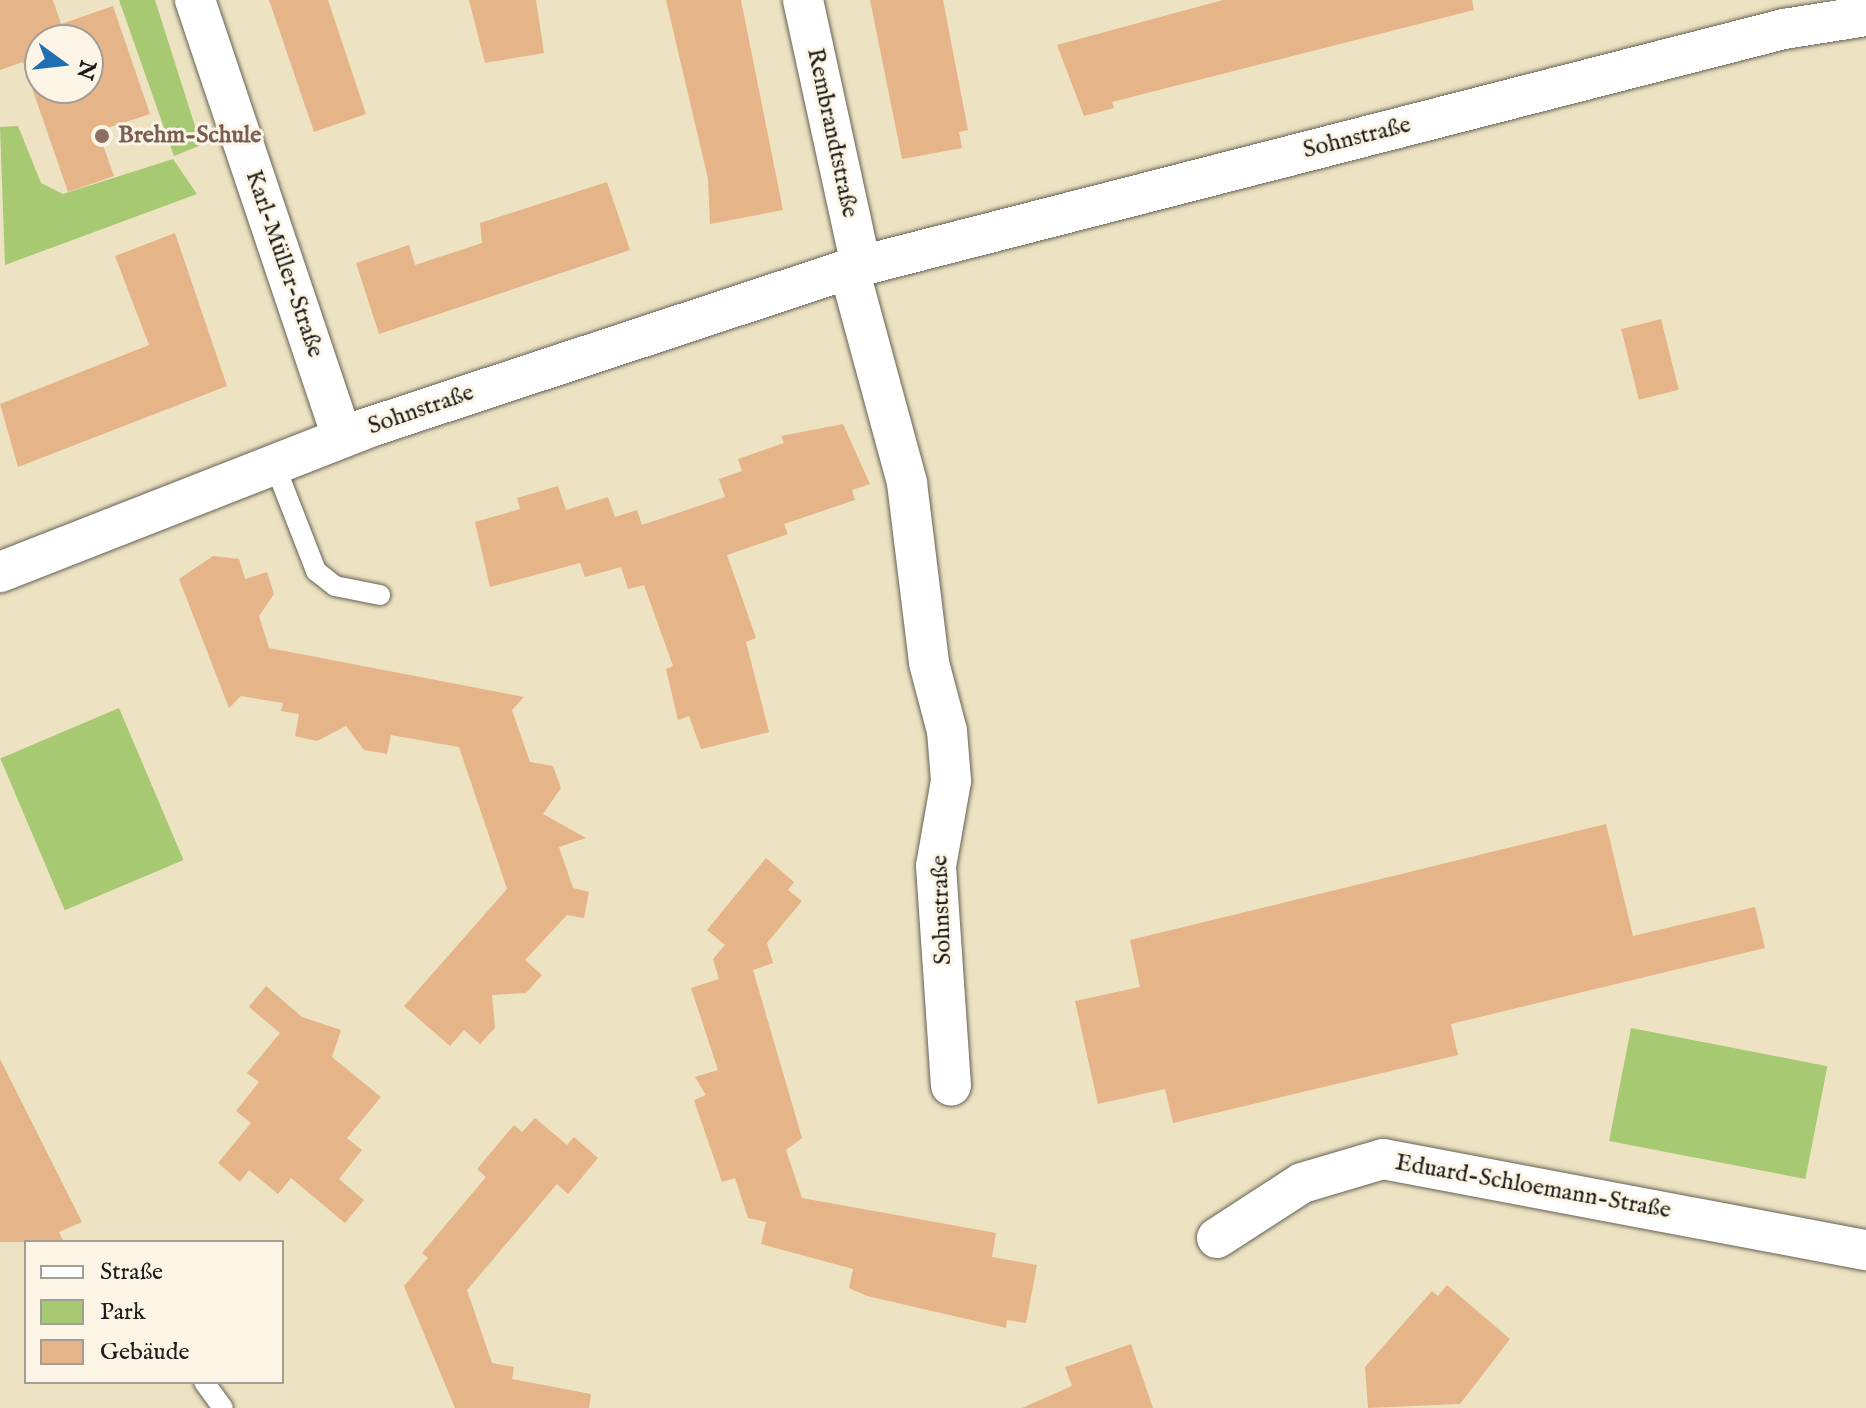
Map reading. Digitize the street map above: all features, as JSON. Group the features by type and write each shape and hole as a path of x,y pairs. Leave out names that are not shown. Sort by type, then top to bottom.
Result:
{"street":[{"name":"Karl-Müller-Straße","path":"195,0 342,437"},
{"name":"Rembrandtstraße","path":"803,0 855,267"},
{"name":"Sohnstraße","path":"0,572 342,437 855,267 1781,15 1866,16"},
{"name":"Sohnstraße","path":"855,267 907,483 929,663 947,731 951,781 936,866 951,1085"},
{"name":"Eduard-Schloemann-Straße","path":"1217,1238 1302,1183 1383,1159 1866,1250"}],"lane":[{"path":"274,463 316,571 335,586 380,595"},
{"path":"205,1384 223,1408"}],"green space":[{"path":"119,0 155,0 201,145 174,156"},
{"path":"18,126 41,183 63,194 173,159 197,194 5,265 0,127"},
{"path":"119,708 183,860 65,910 0,758"},
{"path":"1631,1028 1827,1066 1805,1179 1609,1141"}],"building":[{"path":"0,0 53,0 61,24 24,24 24,65 23,62 0,70"},
{"path":"269,0 328,0 366,114 314,132"},
{"path":"469,0 536,0 544,53 485,63"},
{"path":"666,0 741,0 783,210 710,224 708,179"},
{"path":"870,0 943,0 968,130 959,132 962,148 902,159"},
{"path":"1223,0 1472,0 1474,10 1112,102 1114,108 1084,116 1057,45"},
{"path":"113,6 150,114 98,131 114,176 68,192 38,104 104,104 104,24 61,24"},
{"path":"607,182 630,250 379,334 356,263 409,245 415,265 482,243 480,223"},
{"path":"175,233 227,386 18,467 0,404 149,345 115,256"},
{"path":"1661,319 1679,390 1639,400 1621,329"},
{"path":"843,424 870,484 852,490 855,500 784,524 788,534 727,555 756,638 746,642 769,732 701,749 689,716 678,720 666,669 673,666 644,585 628,589 621,567 585,577 580,563 490,587 475,522 520,509 517,498 558,486 566,510 608,497 615,517 637,510 642,525 725,497 719,479 742,471 738,459 784,443 781,436"},
{"path":"213,556 239,559 245,579 267,572 274,594 259,616 269,648 524,697 512,710 530,762 553,766 561,788 543,814 586,838 559,847 573,888 589,892 584,918 567,915 525,960 542,975 526,993 492,995 495,1028 480,1044 464,1030 450,1046 404,1006 507,889 459,747 391,735 387,754 364,750 346,726 317,741 295,736 299,714 281,711 283,703 241,696 229,708 179,579"},
{"path":"1606,824 1633,936 1755,907 1765,948 1451,1024 1458,1055 1173,1123 1165,1089 1098,1104 1075,1001 1140,987 1130,940"},
{"path":"766,858 794,882 788,890 802,901 767,943 773,963 753,970 802,1138 786,1150 802,1198 996,1233 992,1257 1037,1265 1026,1323 1007,1320 1006,1328 867,1296 849,1288 853,1269 761,1244 766,1222 748,1218 735,1178 722,1182 694,1100 706,1095 695,1077 718,1070 691,988 719,979 713,959 725,945 707,930"},
{"path":"266,986 302,1017 341,1030 332,1057 381,1097 347,1138 362,1150 339,1179 364,1200 345,1223 291,1178 278,1194 249,1170 240,1182 218,1163 251,1123 236,1111 259,1082 247,1073 280,1033 249,1007"},
{"path":"0,1059 82,1222 59,1232 63,1240 0,1242"},
{"path":"535,1118 567,1145 574,1137 598,1158 568,1194 557,1184 467,1290 492,1363 514,1367 512,1379 591,1394 589,1408 455,1408 404,1286 428,1258 422,1253 486,1177 477,1169 514,1125 522,1132"},
{"path":"1447,1285 1510,1339 1460,1404 1368,1408 1365,1367 1432,1291 1438,1296"},
{"path":"1131,1344 1153,1408 1022,1408 1072,1386 1065,1367"}],"place":[{"name":"Brehm-Schule","path":"102,136"}]}
